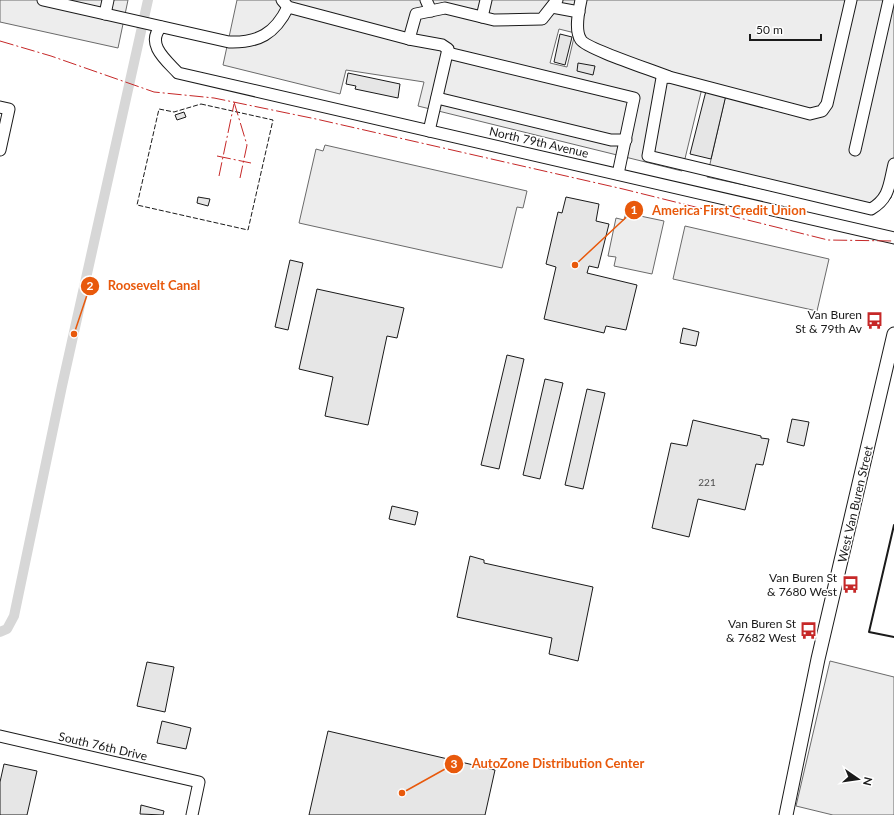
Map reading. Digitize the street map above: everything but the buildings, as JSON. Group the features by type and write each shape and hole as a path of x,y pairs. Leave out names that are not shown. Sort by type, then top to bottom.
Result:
{"main road":[{"name":"West Van Buren Street","path":"786,815 818,659 894,334"}],"street":[{"path":"42,0 229,42 246,43 268,34 282,20 285,4 409,39 442,45 448,48 448,53 429,131"},
{"path":"105,14 108,0"},
{"path":"426,0 431,11"},
{"path":"482,17 486,0"},
{"path":"581,0 579,12 579,34 581,40 586,44 669,76 810,114 822,111 826,104 851,0"},
{"path":"854,150 889,0"},
{"path":"409,39 416,14 458,5 482,17 494,20 542,20 554,3 579,12"},
{"name":"North 79th Avenue","path":"156,26 157,32 155,42 159,53 178,73 894,238"},
{"path":"448,53 634,98 618,174"},
{"path":"669,76 662,78 660,83 648,156 871,209 882,203 886,196 894,164"},
{"path":"437,98 611,140 626,140"},
{"path":"0,107 9,108 0,150"},
{"name":"South 76th Drive","path":"0,736 199,782 192,815"}],"shaded area":[{"path":"0,0 128,0 118,48 0,22"},
{"path":"237,0 894,0 894,186 891,198 874,213 707,177 727,90 703,84 682,171 418,106 424,82 346,70 340,94 223,65","holes":["559,29 575,33 567,67 550,63"]},
{"path":"325,145 527,191 523,208 517,207 502,268 299,223 316,149 323,151"},
{"path":"626,213 664,221 652,274 614,266 616,257 608,256 616,218 624,220"},
{"path":"685,226 829,259 817,311 673,279"},
{"path":"830,661 894,677 894,815 833,815 796,806"}],"waterway":[{"path":"0,632 7,629 14,616 62,386 148,0"}],"fence":[{"path":"201,104 273,120 248,230 137,205 159,109 174,112 201,104"}],"wall":[{"path":"894,525 869,632 894,637"}],"power":[{"path":"0,41 51,56 154,92 214,98 316,119 623,189 828,240 894,241"},
{"path":"234,102 247,145 240,178"},
{"path":"219,176 234,104"},
{"path":"217,156 251,163"}],"place":[{"name":"America First Credit Union","path":"575,265"},
{"name":"Van Buren St & 79th Av","path":"875,321"},
{"name":"Roosevelt Canal","path":"74,334"},
{"name":"Van Buren St & 7680 West","path":"850,584"},
{"name":"Van Buren St & 7682 West","path":"809,630"},
{"name":"AutoZone Distribution Center","path":"402,793"}]}
